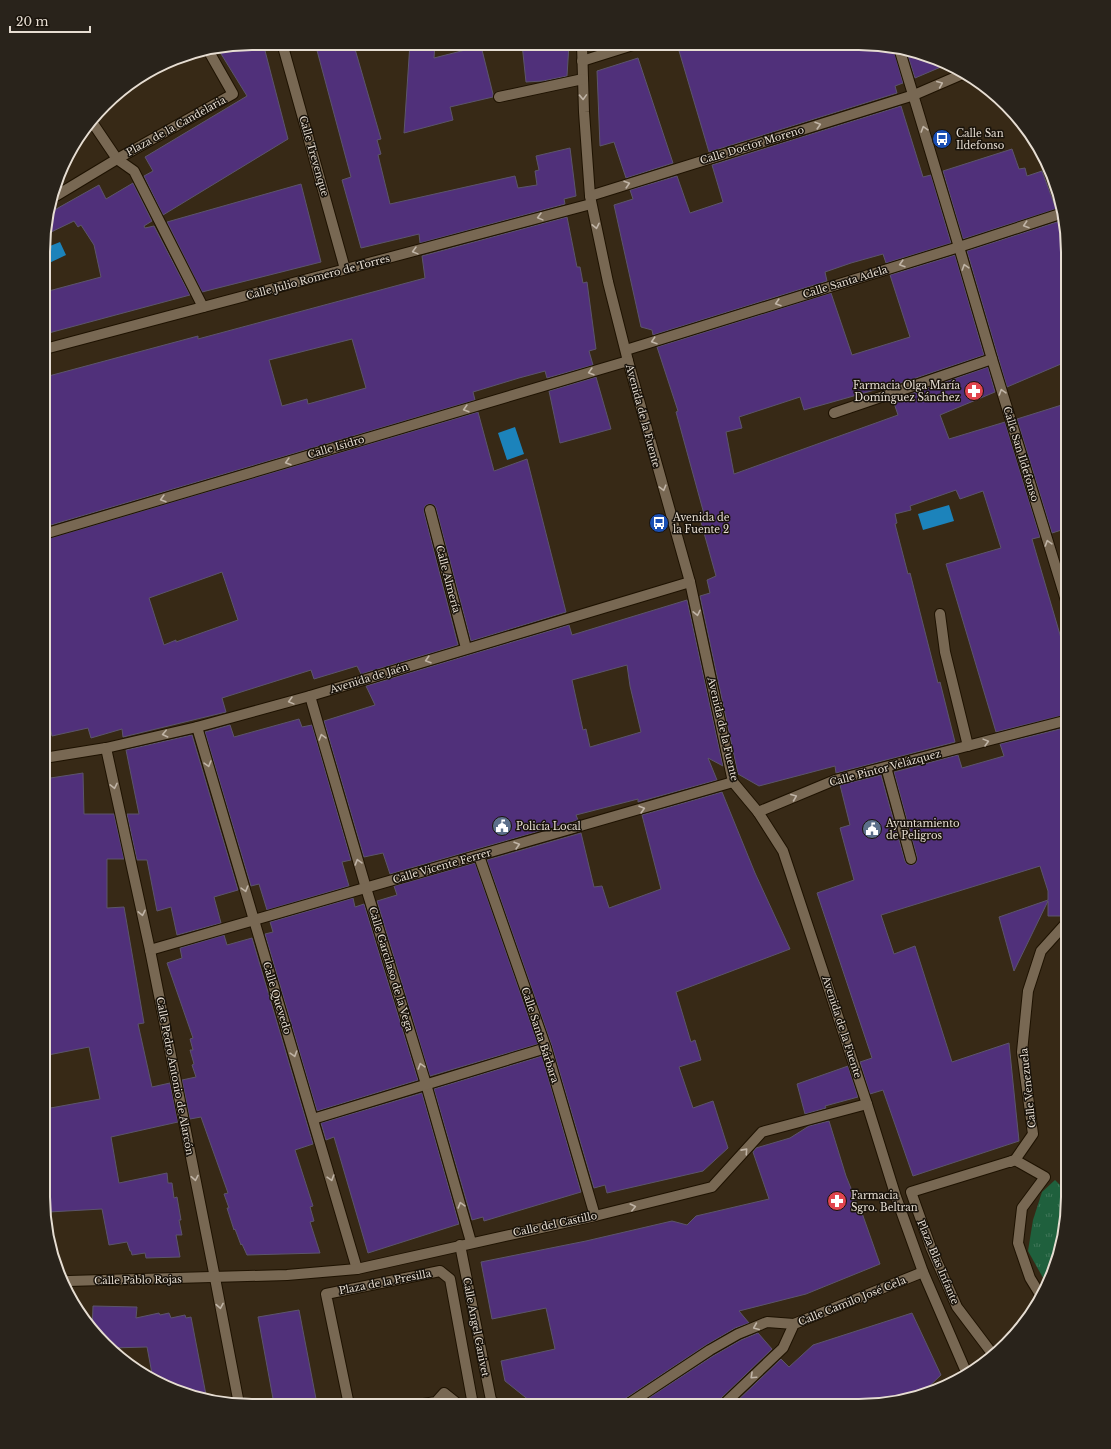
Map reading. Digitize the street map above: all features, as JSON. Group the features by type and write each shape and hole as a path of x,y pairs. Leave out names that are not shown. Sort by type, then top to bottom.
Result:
{"street":[{"name":"Calle Trevenque","path":"284,50 345,269"},
{"name":"Avenida de la Fuente","path":"582,50 590,200 608,282 628,361 690,582 733,782 758,812 783,851 867,1104 896,1197 923,1272 964,1369"},
{"path":"582,61 617,50"},
{"name":"Plaza de la Candelaria","path":"59,194 117,159 233,94 211,55"},
{"name":"Calle San Ildefonso","path":"901,55 1061,584"},
{"name":"Calle Doctor Moreno","path":"590,200 914,95 958,76"},
{"path":"499,97 583,79"},
{"name":"Plaza de la Candelaria","path":"95,126 117,159"},
{"path":"117,159 134,171 203,307"},
{"name":"Calle Julio Romero de Torres","path":"50,348 345,269 590,200"},
{"name":"Calle Santa Adela","path":"626,350 959,247 1057,215"},
{"path":"834,413 992,359"},
{"name":"Calle Isidro","path":"50,532 628,361"},
{"name":"Calle Almería","path":"430,510 466,648"},
{"name":"Avenida de Jaén","path":"50,757 106,748 197,727 310,696 690,582"},
{"path":"940,614 945,652 968,746"},
{"name":"Calle Garcilaso de la Vega","path":"310,696 366,888 426,1084 471,1242"},
{"name":"Calle Pintor Velázquez","path":"758,812 835,780 1061,722"},
{"name":"Calle Quevedo","path":"197,727 357,1268"},
{"name":"Calle Pedro Antonio de Alarcón","path":"106,748 150,950 238,1399"},
{"path":"886,767 911,859"},
{"name":"Calle Vicente Ferrer","path":"150,950 733,782"},
{"name":"Calle Santa Bárbara","path":"479,856 546,1048 595,1216"},
{"name":"Calle Venezuela","path":"1015,1160 1033,1134 1022,1052 1028,991 1041,950 1061,929"},
{"path":"313,1119 546,1048"},
{"name":"Calle del Castillo","path":"215,1278 287,1275 357,1268 595,1216 712,1188 762,1132 867,1104"},
{"path":"896,1197 954,1177 1015,1160 1045,1177 1022,1208 1018,1243 1030,1278 1038,1291"},
{"name":"Plaza Blas Infante","path":"911,1192 931,1248 957,1307 990,1351"},
{"name":"Calle Angel Ganivet","path":"460,1246 491,1399"},
{"name":"Plaza de la Presilla","path":"348,1399 326,1294 440,1271 450,1279 472,1399"},
{"name":"Calle Camilo José Cela","path":"729,1399 783,1348 794,1324 923,1272"},
{"name":"Calle Pablo Rojas","path":"68,1281 215,1278"},
{"path":"636,1399 710,1350 738,1334 767,1322 794,1324"},
{"path":"439,1399 444,1393 452,1399"}],"green space":[{"path":"1055,1180 1061,1186 1061,1210 1057,1236 1044,1279 1028,1251 1033,1220 1042,1192"}],"water":[{"path":"60,242 66,255 50,263 50,246"},
{"path":"515,427 524,454 507,460 498,433"},
{"path":"949,505 954,521 923,530 918,514"}],"building":[{"path":"239,50 265,50 288,139 163,215 144,176 153,171 145,157 247,96 220,53"},
{"path":"317,50 355,50 381,139 377,140 381,154 378,155 390,204 515,176 518,188 537,185 535,171 539,170 536,156 570,148 576,196 564,199 565,204 420,243 419,234 361,248 342,180 351,177"},
{"path":"410,50 435,50 434,58 465,50 482,50 493,97 450,107 453,120 404,133"},
{"path":"523,50 569,50 567,76 543,81 526,82"},
{"path":"679,50 872,50 895,54 903,83 895,86 897,93 709,152"},
{"path":"908,56 940,67 915,78"},
{"path":"638,58 673,163 626,178 614,142 600,146 597,71"},
{"path":"901,106 923,177 931,175 951,243 886,263 883,254 851,263 825,272 827,281 653,335 652,330 641,327 614,205 633,199 630,190 677,176 690,213 723,202 712,165"},
{"path":"1012,149 1019,169 1025,168 1027,176 1042,171 1056,209 963,239 943,171"},
{"path":"133,183 152,221 144,226 145,228 154,226 190,295 50,333 50,291 101,277 94,245 81,225 78,227 74,221 51,232 55,210 99,185 106,199"},
{"path":"301,184 321,262 202,292 167,222"},
{"path":"567,217 577,267 580,267 583,283 587,282 596,349 589,351 593,365 547,378 545,371 519,378 473,392 475,400 50,525 50,376 198,336 198,339 425,278 422,256","holes":["352,339 366,388 308,404 307,399 282,406 269,360"]},
{"path":"1058,222 1061,239 1061,364 1007,387 967,251"},
{"path":"955,255 984,355 889,387 804,410 800,397 739,417 742,428 726,432 734,474 898,415 893,400 988,367 995,392 940,415 949,439 1005,422 1040,537 1032,539 1061,638 1061,716 996,732 946,564 1001,548 983,491 960,499 956,490 910,506 911,510 895,514 897,523 895,524 908,574 910,573 938,683 940,682 955,742 836,773 835,766 759,786 738,774 700,596 710,593 707,580 716,576 699,515 704,514 676,412 678,411 657,347 831,293 852,355 910,337 890,275"},
{"path":"596,377 611,429 560,443 549,391"},
{"path":"1061,405 1061,530 1052,533 1017,419"},
{"path":"478,412 494,471 527,459 566,612 471,641 436,508 434,505 429,504 425,506 424,512 458,645 361,674 357,666 314,679 311,670 222,698 226,712 123,737 122,729 91,738 88,728 52,736 50,727 50,538","holes":["222,572 238,620 176,642 176,640 164,645 149,598"]},
{"path":"687,600 723,766 708,758 717,780 638,802 638,799 576,815 578,820 390,874 383,853 364,857 324,721 375,705 366,686 569,625 572,635","holes":["627,665 630,686 641,732 590,747 586,729 583,730 572,680"]},
{"path":"299,719 302,727 312,725 351,860 342,862 349,886 267,910 259,884 251,886 205,732 230,725 234,737"},
{"path":"1061,729 1061,916 1048,916 1048,901 1014,971 999,917 1048,900 1048,891 1040,866 881,915 894,954 915,946 952,1062 1009,1043 1019,1141 913,1176 883,1090 870,1094 860,1062 872,1058 817,893 854,880 840,828 850,825 840,785 881,775 905,861 907,864 912,865 916,863 917,857 894,772 958,755 962,768 1004,756 1000,744"},
{"path":"192,735 238,890 214,897 221,923 177,935 171,907 157,911 147,860 137,860 127,814 139,814 126,750"},
{"path":"83,773 84,814 114,814 124,859 107,859 107,908 124,907 144,1023 138,1024 152,1087 170,1083 178,1122 111,1137 119,1183 167,1173 168,1183 172,1183 174,1198 177,1197 181,1220 179,1220 182,1235 176,1235 180,1257 146,1258 145,1253 132,1255 127,1242 109,1245 102,1209 50,1212 50,1108 100,1099 89,1047 50,1055 50,778"},
{"path":"722,792 755,873 790,949 676,992 691,1042 695,1040 701,1060 679,1067 693,1108 713,1101 728,1148 703,1171 607,1193 605,1185 594,1188 552,1046 487,860 581,833 594,887 602,886 609,908 661,889 642,815"},
{"path":"475,863 538,1044 430,1076 377,901 397,895 394,886"},
{"path":"353,898 355,907 364,904 418,1080 317,1111 265,934 273,932 270,922"},
{"path":"224,935 227,945 252,938 313,1144 295,1150 313,1206 310,1207 314,1221 310,1222 320,1253 247,1255 242,1244 241,1245 235,1229 234,1230 224,1194 228,1193 201,1117 190,1119 182,1080 196,1077 192,1065 194,1064 190,1050 193,1050 190,1039 193,1038 167,963 182,958 180,948"},
{"path":"542,1056 581,1192 484,1221 483,1217 472,1220 434,1089"},
{"path":"848,1066 858,1097 825,1106 826,1108 805,1114 797,1084"},
{"path":"422,1093 459,1224 368,1253 334,1137 326,1140 321,1123"},
{"path":"829,1121 846,1176 862,1213 880,1264 806,1294 739,1311 749,1323 735,1328 706,1345 625,1399 528,1399 505,1381 501,1361 555,1349 546,1308 492,1319 481,1262 586,1241 672,1221 687,1225 696,1216 769,1199 753,1152 756,1148 790,1138 809,1126"},
{"path":"93,1306 137,1307 136,1318 159,1313 160,1315 169,1313 171,1318 185,1315 186,1318 191,1317 206,1393 175,1384 152,1372 147,1347 118,1348 92,1321"},
{"path":"299,1310 316,1399 273,1399 258,1317"},
{"path":"912,1313 941,1375 929,1386 898,1395 872,1399 739,1399 781,1359 789,1367 813,1345"},
{"path":"758,1333 772,1349 720,1399 647,1399 713,1356 741,1340"}],"place":[{"name":"Calle San Ildefonso","path":"942,139"},
{"name":"Farmacia Olga María Domínguez Sánchez","path":"974,391"},
{"name":"Avenida de la Fuente 2","path":"659,523"},
{"name":"Policía Local","path":"502,826"},
{"name":"Ayuntamiento de Peligros","path":"872,829"},
{"name":"Farmacia Sgro. Beltran","path":"837,1201"}]}
